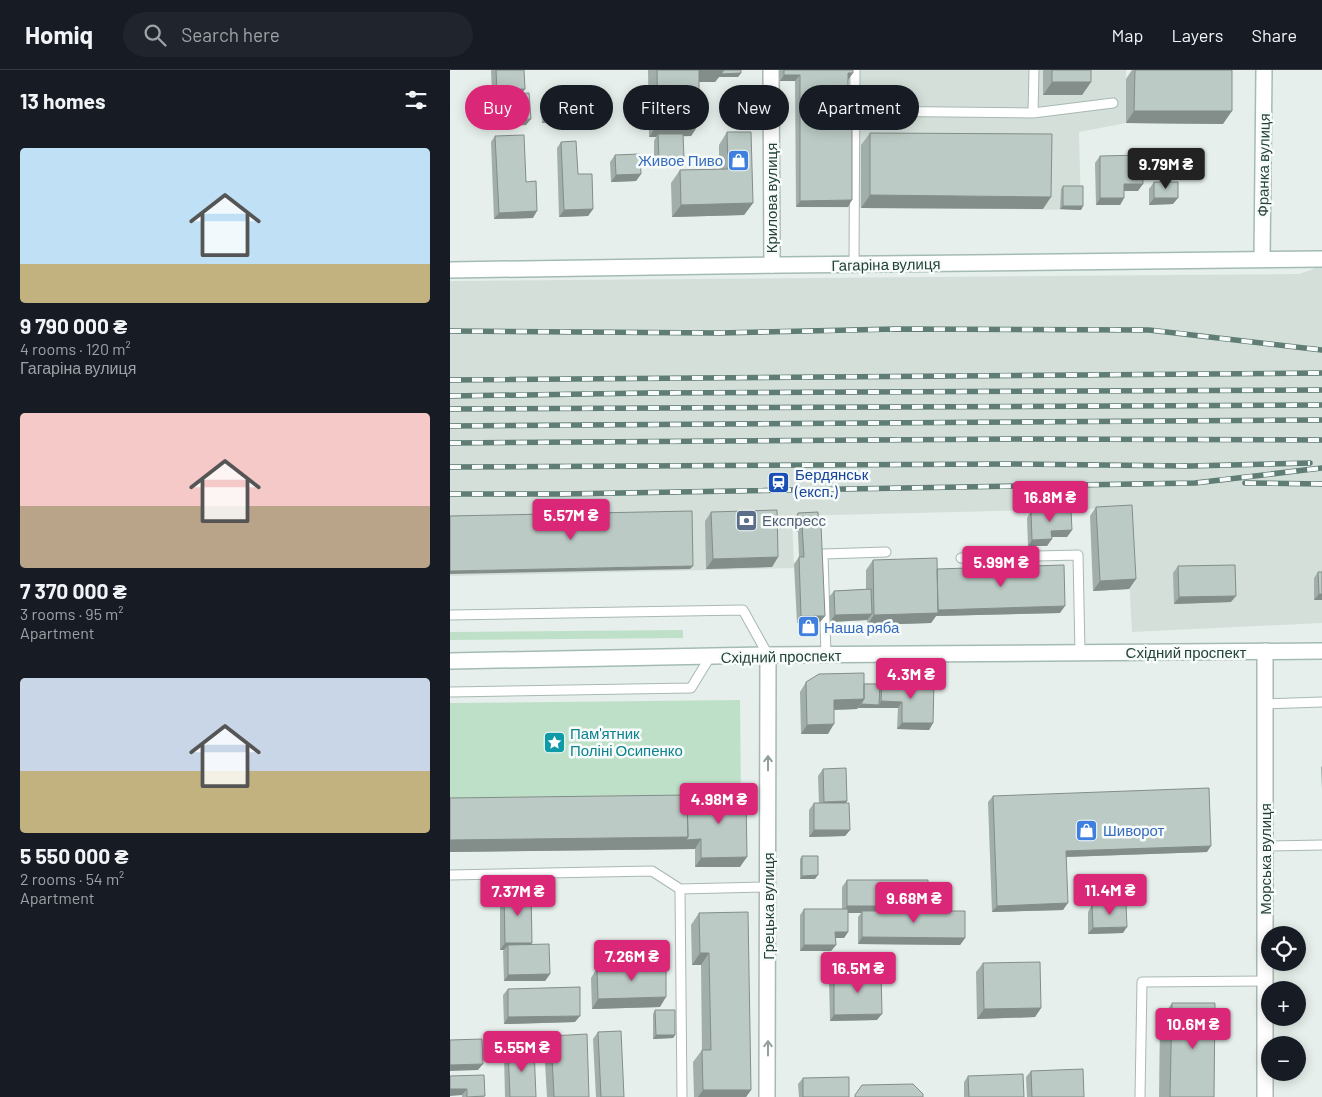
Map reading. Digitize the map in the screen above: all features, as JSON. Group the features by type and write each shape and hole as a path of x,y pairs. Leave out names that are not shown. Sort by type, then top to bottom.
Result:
{"street":[{"name":"Крилова вулиця","path":"771,70 772,265"},
{"name":"Франка вулиця","path":"1262,260 1264,70"},
{"name":"Гагаріна вулиця","path":"450,270 1322,259"},
{"name":"Східний проспект","path":"450,662 826,655 1322,650"},
{"name":"Морська вулиця","path":"1265,651 1265,981"},
{"name":"Грецька вулиця","path":"768,656 768,1097"},
{"name":"Морська вулиця","path":"1265,1026 1265,1097"}],"lane":[{"path":"854,70 854,85"},
{"path":"1033,113 1034,70"},
{"path":"919,111 1033,113 1113,103"},
{"path":"854,130 854,264"},
{"path":"826,655 823,554 886,552"},
{"path":"961,558 1078,555 1080,653"},
{"path":"450,615 743,610 768,656"},
{"path":"450,692 691,688 710,657"},
{"path":"1265,704 1322,702"},
{"path":"1265,846 1322,845"},
{"path":"450,875 652,871 680,889 768,887"},
{"path":"680,889 682,1097"},
{"path":"1140,1097 1142,982 1261,981"}],"shaded area":[{"path":"796,70 1126,70 1126,79 1223,79 1223,124 1126,123 1079,132 1081,210 796,207"},
{"path":"1322,266 1322,623 1132,632 1125,508 792,516 794,568 450,576 450,281 1299,274"}],"green space":[{"path":"683,630 683,638 450,640 450,632"},
{"path":"740,700 741,804 450,807 450,703"}],"building":[{"path":"496,70 524,70 525,85 497,85"},
{"path":"657,70 699,70 699,85 657,85"},
{"path":"724,70 741,70 741,73 721,74"},
{"path":"784,70 853,70 853,73 848,73 848,85 800,85 800,75 784,75"},
{"path":"1052,70 1091,70 1091,82 1052,82"},
{"path":"1135,70 1232,70 1232,111 1134,111"},
{"path":"800,130 852,130 852,200 800,201"},
{"path":"727,132 751,132 753,203 681,205 680,170 728,169"},
{"path":"870,133 1052,134 1051,197 870,195"},
{"path":"658,134 683,134 684,159 659,159"},
{"path":"524,135 526,182 536,181 537,211 499,213 495,136"},
{"path":"576,141 578,174 592,174 593,209 564,210 561,142"},
{"path":"640,154 641,174 616,175 615,155"},
{"path":"1142,155 1143,184 1124,184 1124,198 1100,198 1100,156"},
{"path":"1154,182 1178,182 1178,198 1154,198"},
{"path":"1063,186 1083,186 1083,206 1063,206"},
{"path":"1132,505 1136,579 1100,581 1096,507"},
{"path":"777,510 778,557 713,559 711,512"},
{"path":"1071,510 1072,530 1051,531 1052,539 1032,540 1031,511"},
{"path":"692,511 693,566 450,571 450,516"},
{"path":"818,512 818,525 802,525 798,529 798,513"},
{"path":"802,525 821,525 825,616 801,616 799,557 804,557"},
{"path":"937,558 938,613 874,615 873,560"},
{"path":"1064,565 1065,606 938,610 937,569"},
{"path":"1235,565 1236,596 1179,597 1178,566"},
{"path":"1318,572 1322,572 1322,594 1319,594"},
{"path":"871,589 872,614 835,615 834,591"},
{"path":"864,673 864,699 834,700 834,724 807,725 806,682 819,674"},
{"path":"882,681 934,682 933,723 902,723 902,702 881,701"},
{"path":"864,684 880,684 879,705 861,704 864,699"},
{"path":"846,768 847,801 824,802 823,769"},
{"path":"1209,788 1211,846 1066,851 1068,903 997,906 993,796"},
{"path":"687,795 688,837 450,840 450,798"},
{"path":"746,795 747,857 701,858 701,839 686,840 688,837 687,798"},
{"path":"814,803 849,803 850,830 814,830"},
{"path":"802,856 818,856 818,875 802,876"},
{"path":"847,880 928,880 928,906 847,906"},
{"path":"531,891 532,943 505,943 504,892"},
{"path":"1126,904 1127,927 1093,928 1092,905"},
{"path":"804,909 848,909 848,932 835,932 836,945 804,945"},
{"path":"862,911 965,911 965,938 862,937"},
{"path":"748,912 751,1090 703,1090 702,1050 711,1050 709,953 700,953 699,913"},
{"path":"549,944 550,974 508,975 508,945"},
{"path":"1040,962 1041,1008 984,1009 983,963"},
{"path":"666,966 666,997 598,999 597,968"},
{"path":"881,972 882,1014 834,1015 834,973"},
{"path":"580,987 580,1016 508,1017 508,989"},
{"path":"1172,1003 1215,1003 1214,1097 1170,1097"},
{"path":"655,1010 675,1010 675,1035 656,1035"},
{"path":"621,1031 624,1097 601,1097 598,1032"},
{"path":"587,1034 589,1097 554,1097 551,1036"},
{"path":"482,1039 483,1064 450,1065 450,1040"},
{"path":"534,1048 536,1097 510,1097 508,1049"},
{"path":"1083,1069 1084,1097 1032,1097 1031,1071"},
{"path":"1023,1074 1024,1097 969,1097 968,1076"},
{"path":"484,1075 485,1096 467,1097 467,1089 450,1089 450,1076"},
{"path":"849,1077 849,1097 803,1097 803,1078"},
{"path":"913,1084 923,1094 923,1097 855,1097 862,1085"}],"railway":[{"path":"450,331 719,333 896,329 1149,330 1322,350"},
{"path":"450,380 1322,373"},
{"path":"450,396 649,393 1322,390"},
{"path":"450,409 1322,405"},
{"path":"450,426 1322,420"},
{"path":"450,443 1017,439 1322,440"},
{"path":"450,467 1008,464 1189,466 1310,463"},
{"path":"450,494 562,494 1195,483 1322,468"},
{"path":"1245,483 1322,484"}],"place":[{"name":"Живое Пиво","path":"739,160"},
{"name":"Бердянськ (експ.)","path":"779,483"},
{"name":"Експресс","path":"746,520"},
{"name":"Наша ряба","path":"808,627"},
{"name":"Пам'ятник Поліні Осипенко","path":"554,742"},
{"name":"Шиворот","path":"1087,830"}]}
